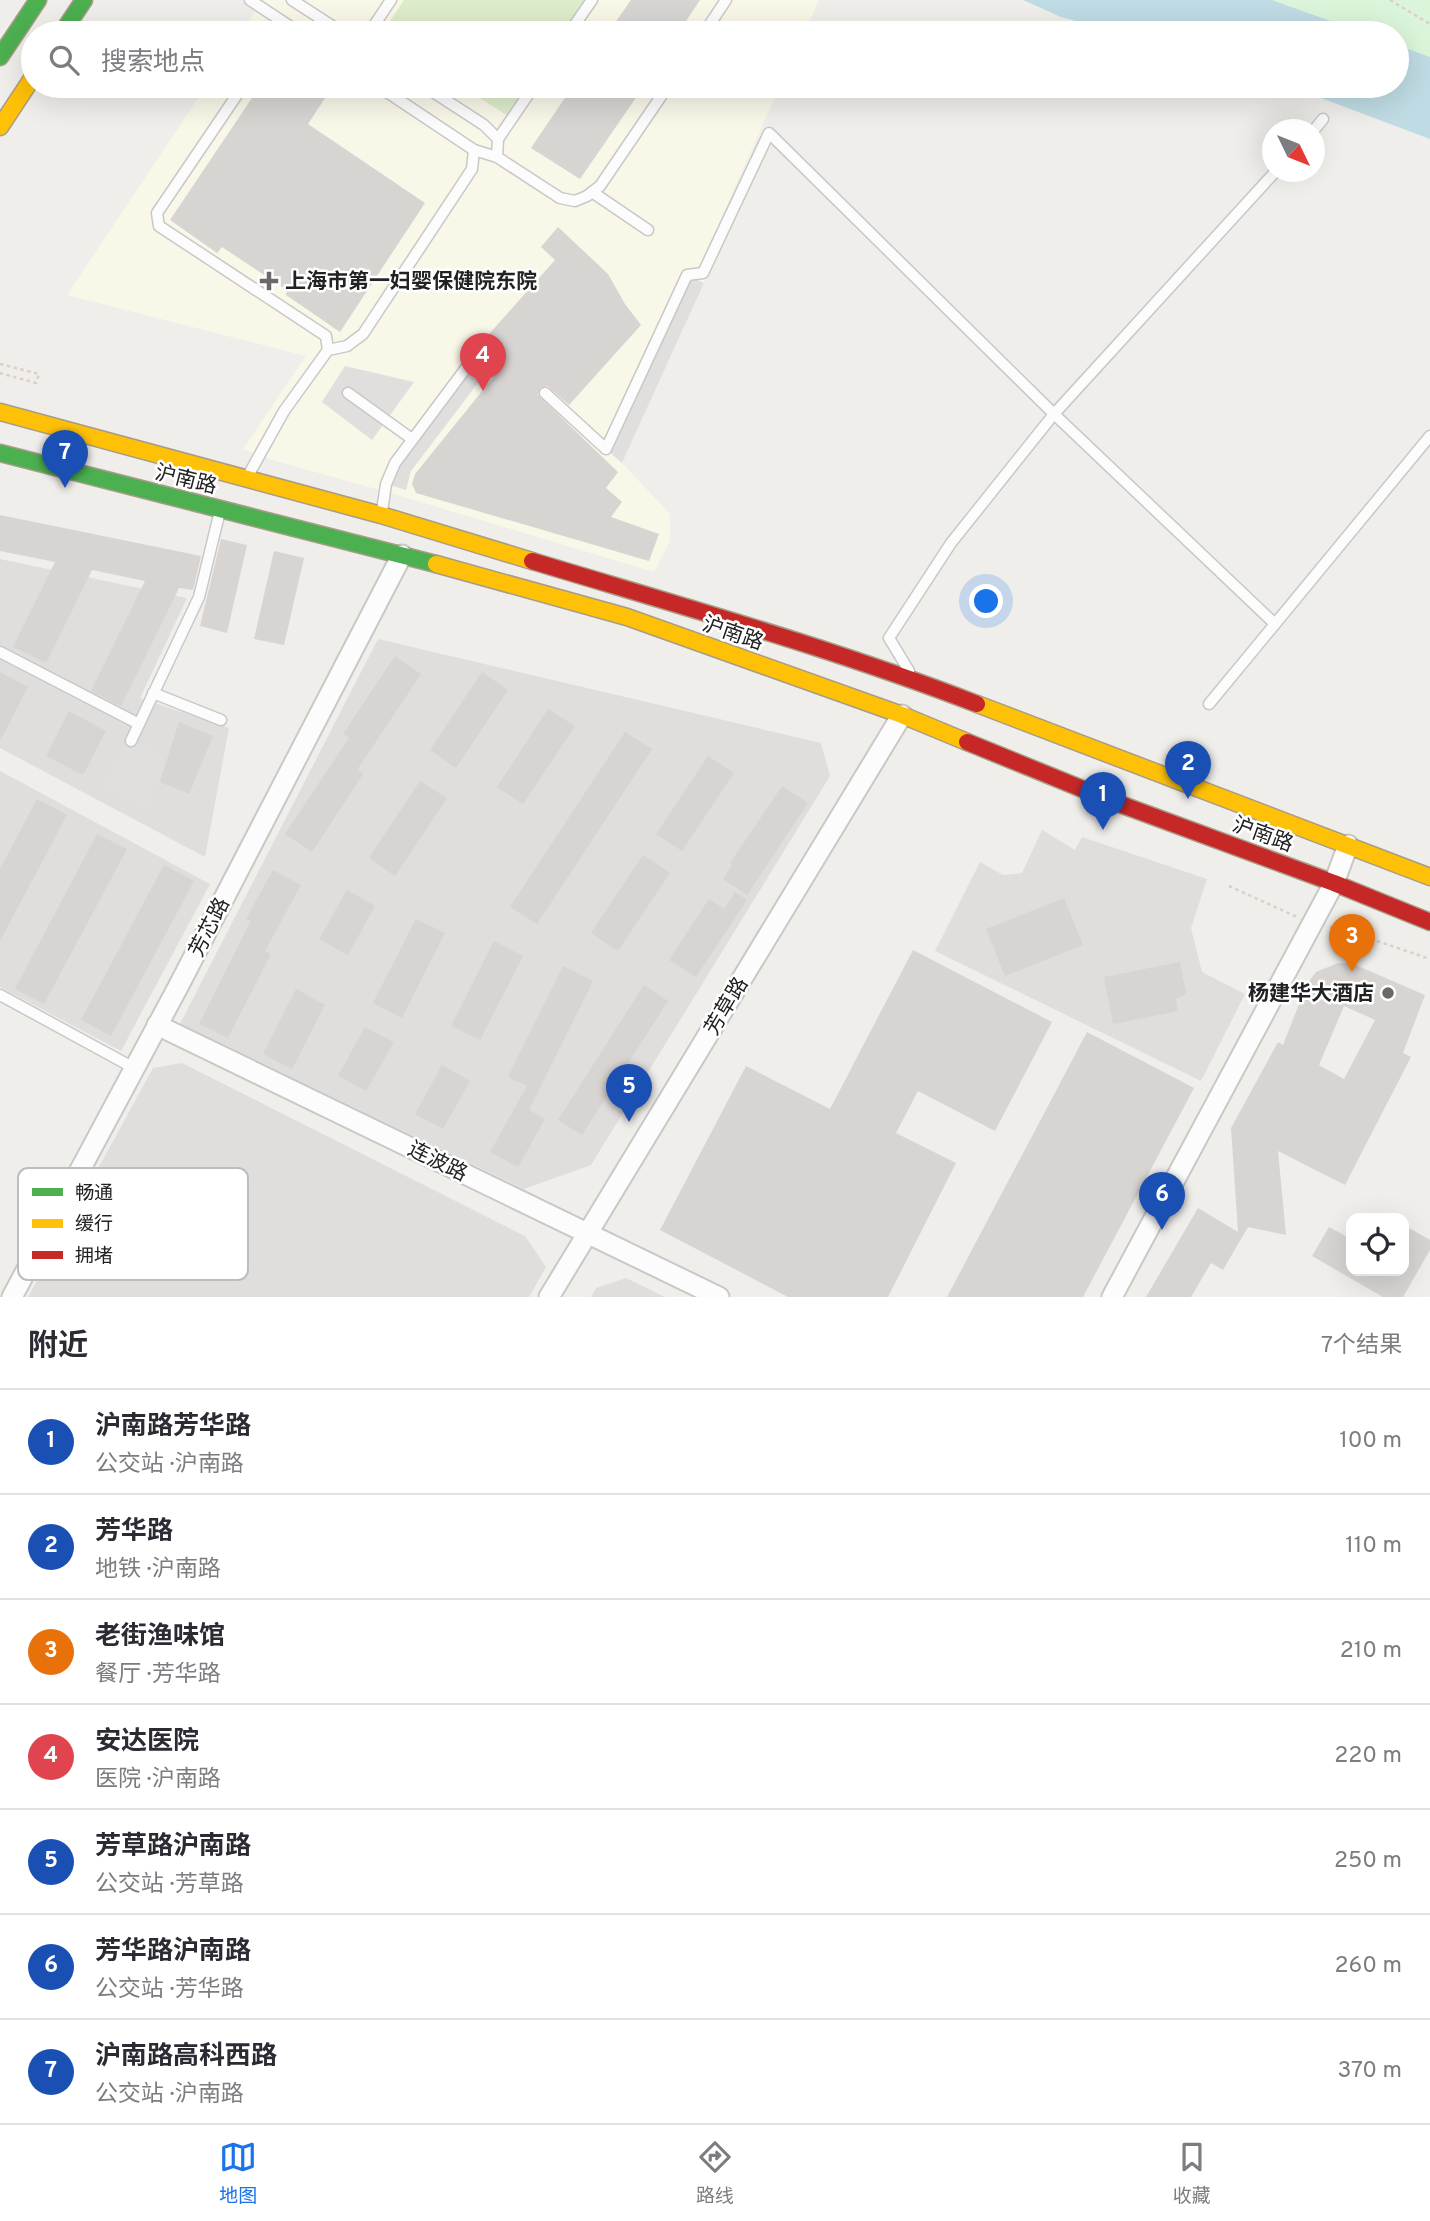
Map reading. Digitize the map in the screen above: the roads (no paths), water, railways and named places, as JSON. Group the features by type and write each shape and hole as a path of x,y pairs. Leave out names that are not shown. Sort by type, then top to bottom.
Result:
{"main road":[{"path":"24,21 38,0"},
{"path":"70,21 84,0"},
{"path":"0,57 21,26"},
{"path":"0,127 21,95"},
{"name":"沪南路","path":"0,412 381,515 775,634 915,680 1430,877"},
{"name":"沪南路","path":"0,453 402,555 627,617 902,715 1117,803 1334,883 1430,922"}],"street":[{"name":"芳芯路","path":"81,1168 402,555"},
{"name":"芳草路","path":"549,1297 902,715"},
{"path":"1112,1297 1334,883 1348,845"},
{"name":"连波路","path":"157,1025 719,1297"},
{"name":"芳芯路","path":"12,1297 21,1280"}],"lane":[{"path":"250,0 281,21"},
{"path":"292,0 324,21"},
{"path":"377,21 391,0"},
{"path":"577,21 592,0"},
{"path":"712,21 726,0"},
{"path":"235,98 157,213 159,226 326,336 328,350"},
{"path":"396,98 474,150 498,157 560,198 575,201 600,186 660,98"},
{"path":"442,98 484,125 498,139"},
{"path":"498,157 498,139 526,98"},
{"path":"545,393 606,449 687,275 703,273 769,133 1054,414 1275,624"},
{"path":"247,478 284,411 328,350 347,346 363,334 472,169 474,150"},
{"path":"915,680 889,638 951,543 1054,414 1266,182"},
{"path":"592,192 648,230"},
{"path":"381,515 386,484 395,463 469,364"},
{"path":"348,393 412,439"},
{"path":"1209,704 1430,436"},
{"path":"131,741 199,597 221,509"},
{"path":"0,652 139,724"},
{"path":"153,693 221,720"},
{"path":"0,995 134,1068"}],"water":[{"path":"1023,0 1272,0 1331,21 1076,21"},
{"path":"1409,49 1430,57 1430,139 1321,98 1409,98"}],"place":[{"name":"上海市第一妇婴保健院东院","path":"269,281"},
{"name":"安达医院","path":"483,391"},
{"name":"沪南路高科西路","path":"65,488"},
{"name":"芳华路","path":"1188,799"},
{"name":"沪南路芳华路","path":"1103,830"},
{"name":"老街渔味馆","path":"1352,972"},
{"name":"杨建华大酒店","path":"1388,993"},
{"name":"芳草路沪南路","path":"629,1122"},
{"name":"芳华路沪南路","path":"1162,1230"}]}
